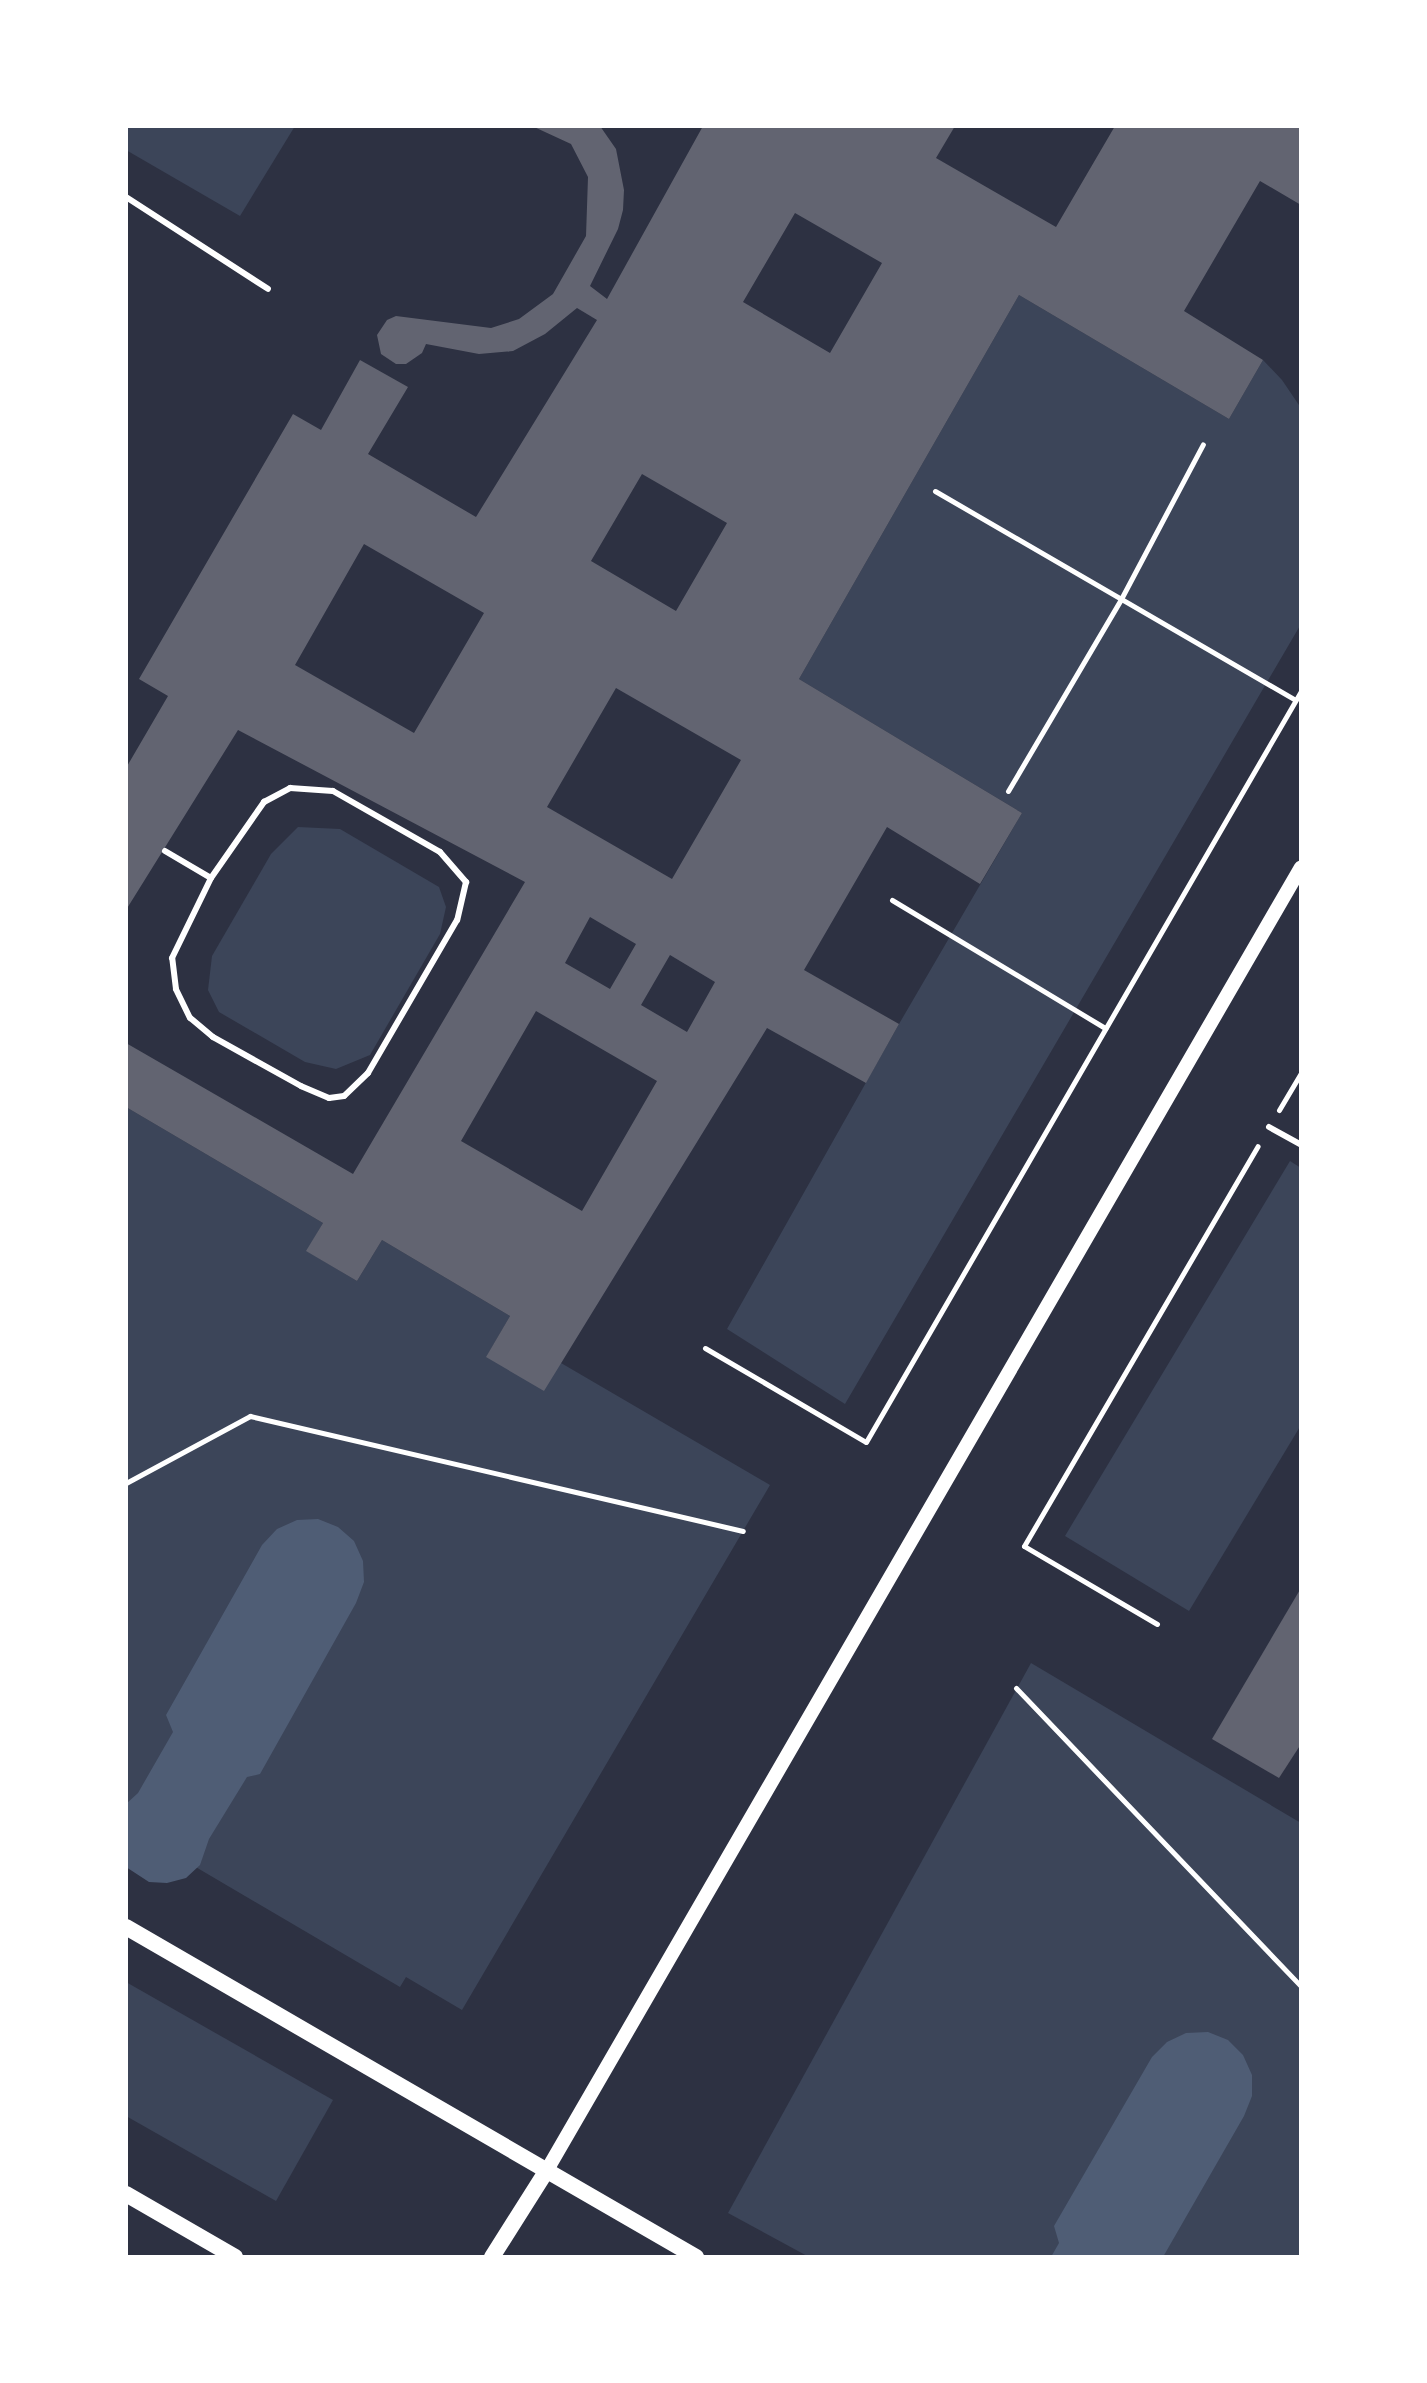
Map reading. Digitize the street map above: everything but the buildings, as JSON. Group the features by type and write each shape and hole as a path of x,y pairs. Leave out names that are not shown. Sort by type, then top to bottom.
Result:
{"main road":[{"path":"126,1927 696,2257"},
{"path":"492,2257 547,2170"},
{"path":"126,2194 235,2257"}],"street":[{"path":"547,2170 1301,867"}],"lane":[{"path":"126,197 268,289"},
{"path":"290,788 333,791 440,852 466,882 462,906 450,933 368,1073 344,1096 329,1098 301,1086 213,1037 190,1018 176,989 172,958 211,878 264,802 290,788"},
{"path":"165,851 211,878"},
{"path":"1269,1127 1301,1145"}],"path":[{"path":"1008,791 1121,599 1203,444"},
{"path":"935,491 1295,700"},
{"path":"705,1348 866,1442 1301,691"},
{"path":"892,900 1105,1028"},
{"path":"1157,1624 1024,1546 1301,1073"},
{"path":"126,1483 250,1416 743,1531"},
{"path":"1016,1688 1301,1986"}],"shaded area":[{"path":"126,126 295,126 240,216 126,150"},
{"path":"1019,295 1229,419 1263,360 1282,380 1301,408 1301,624 845,1404 727,1329 1022,813 799,679"},
{"path":"298,827 340,829 439,887 446,907 440,934 370,1055 336,1069 305,1062 219,1012 208,990 212,956 271,854"},
{"path":"126,1107 323,1223 307,1251 357,1281 382,1240 510,1316 487,1356 561,1363 770,1485 462,2010 406,1977 400,1987 126,1826"},
{"path":"1290,1161 1301,1168 1301,1425 1189,1611 1065,1536"},
{"path":"318,1519 338,1527 354,1541 363,1561 364,1582 356,1603 260,1774 247,1777 209,1839 200,1865 186,1878 167,1883 149,1882 126,1867 126,1804 138,1793 173,1732 166,1715 262,1545 277,1529 297,1520"},
{"path":"1031,1663 1301,1823 1301,2257 809,2257 728,2213"},
{"path":"126,1982 333,2100 276,2201 126,2116"},
{"path":"1208,2032 1228,2040 1243,2055 1252,2075 1252,2096 1244,2116 1163,2257 1051,2257 1059,2243 1054,2226 1152,2057 1167,2042 1186,2033"}]}
